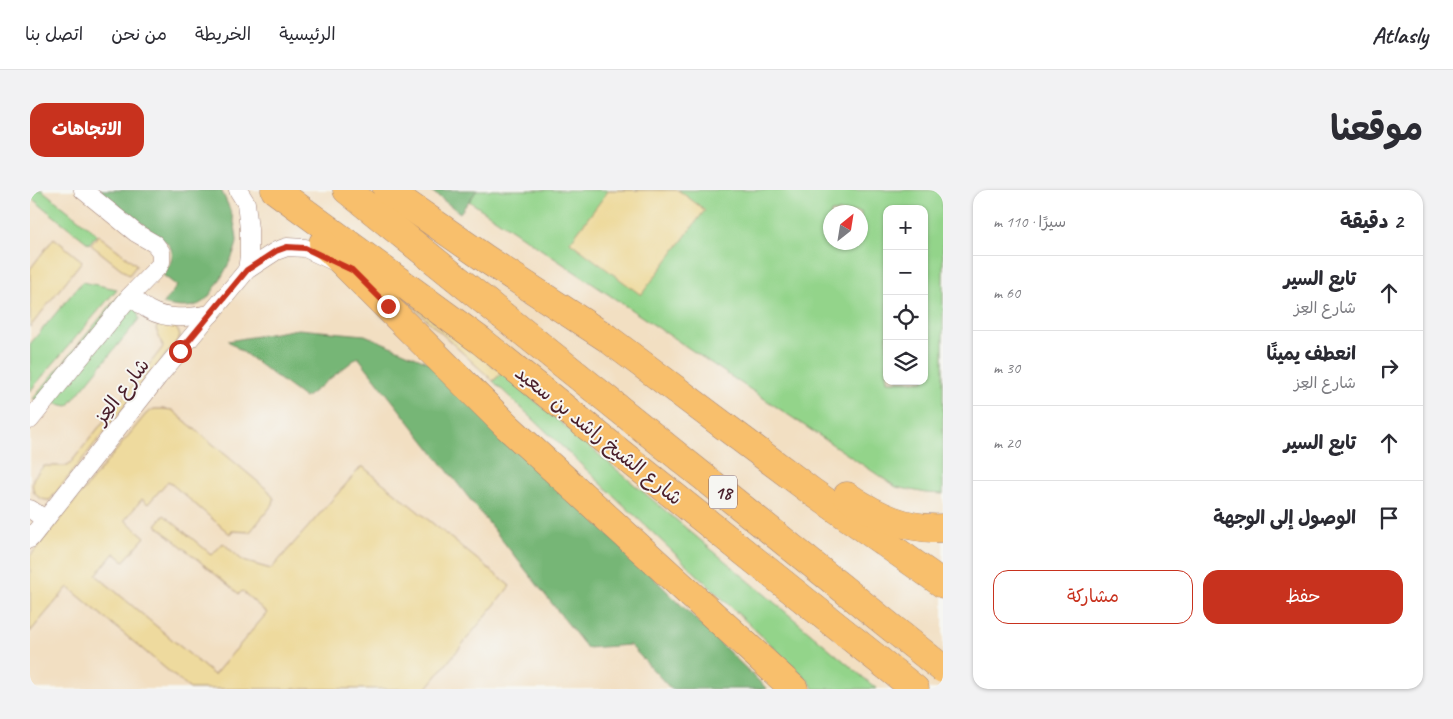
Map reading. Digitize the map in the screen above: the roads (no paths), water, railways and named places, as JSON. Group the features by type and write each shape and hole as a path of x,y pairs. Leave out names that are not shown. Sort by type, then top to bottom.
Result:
{"main road":[{"path":"268,190 352,270 508,427 794,689"},
{"name":"شارع الشيخ راشد بن سعيد","path":"275,190 481,340 915,689"},
{"name":"شارع الشيخ راشد بن سعيد","path":"347,190 943,667"},
{"path":"386,190 486,259 607,338 811,491 943,584"},
{"path":"763,455 800,467 879,516 904,525 943,528"},
{"path":"923,689 943,667"}],"street":[{"path":"30,420 145,280 150,258 147,248 136,233 83,190"},
{"path":"238,190 246,203 249,228 247,270"},
{"name":"شارع العِز","path":"30,539 158,377 247,270 276,251 287,247 305,248 352,270"},
{"path":"130,296 149,310 169,317 191,317 211,314"},
{"path":"30,508 46,519"}]}
